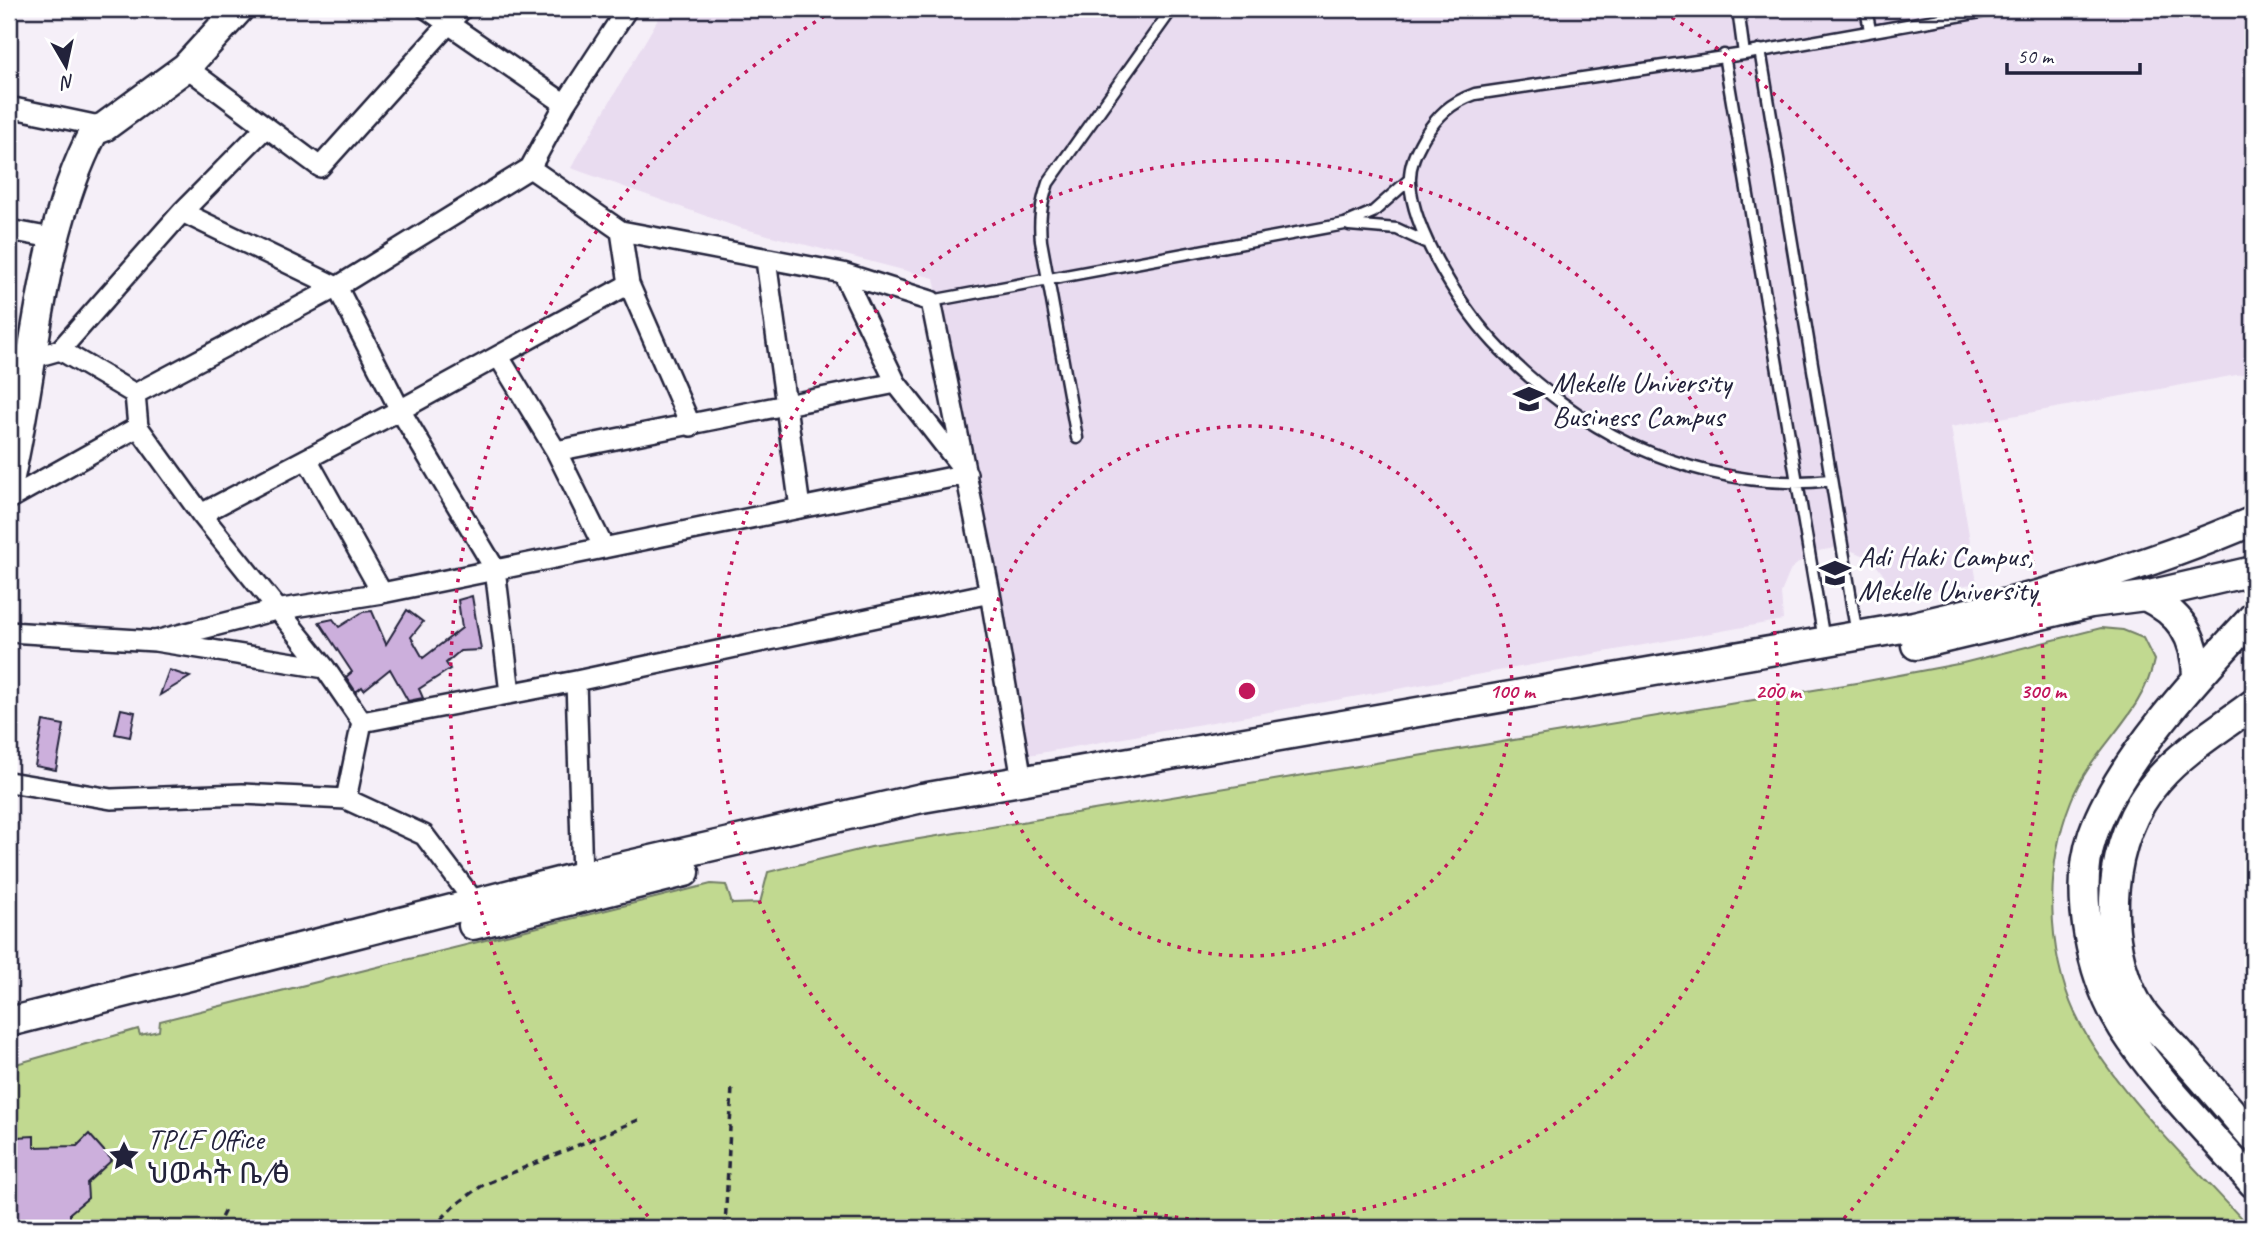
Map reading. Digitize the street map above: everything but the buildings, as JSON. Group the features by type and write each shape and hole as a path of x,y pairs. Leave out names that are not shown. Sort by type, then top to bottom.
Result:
{"main road":[{"path":"9,481 52,239 76,165 94,131 104,127 186,67 205,51 239,9"},
{"path":"9,1022 582,876 819,821 1022,780 1914,626 2072,588 2184,550 2253,521"},
{"path":"9,1040 920,815 1333,741 1921,644 2091,603 2145,596 2253,571"},
{"path":"2145,596 2174,613 2185,626 2193,642 2197,676"},
{"path":"2253,617 2197,676 2122,776 2100,817 2088,859 2088,924 2103,992 2125,1031 2253,1183"},
{"path":"2253,704 2174,763 2148,791 2137,810 2122,850 2115,901 2120,957 2138,1006 2253,1137"}],"street":[{"path":"427,9 565,104"},
{"path":"186,67 320,167 462,9"},
{"path":"135,394 337,287 530,168 565,104 627,9"},
{"path":"9,107 104,127"},
{"path":"32,358 60,350 182,212 265,128"},
{"path":"530,168 621,231 843,273 931,301 990,593 1022,780"},
{"path":"182,212 337,287 400,410 495,569 510,693"},
{"path":"9,230 52,239"},
{"path":"621,231 629,284 691,426"},
{"path":"766,260 784,407 800,508"},
{"path":"843,273 896,383 967,474"},
{"path":"201,514 499,357 629,284"},
{"path":"60,350 95,373 135,394"},
{"path":"499,357 556,451 604,548"},
{"path":"556,451 896,383"},
{"path":"135,394 138,427 201,514 325,668 362,722 346,799"},
{"path":"9,499 138,427"},
{"path":"307,459 382,593"},
{"path":"155,641 276,610 382,593 967,474"},
{"path":"362,722 576,681 990,593"},
{"path":"9,632 155,641 325,668"},
{"path":"576,681 582,876"},
{"path":"9,782 111,799 242,794 346,799 424,835 476,904"}],"lane":[{"path":"1077,438 1047,279 1039,221 1048,183 1172,9"},
{"path":"1738,9 1744,54"},
{"path":"1866,9 1870,30"},
{"path":"1831,480 1798,484 1733,478 1698,470 1629,443 1560,400 1501,350 1425,242 1413,208 1409,180 1413,157 1437,117 1454,102 1475,94 1744,54 1997,9"},
{"path":"1760,50 1857,635"},
{"path":"1724,55 1824,640"},
{"path":"931,301 1345,224 1373,212 1409,180"},
{"path":"1345,224 1396,229 1425,242"}],"path":[{"path":"725,1228 732,1087"},
{"path":"433,1228 453,1207 483,1185 643,1118"},
{"path":"216,1228 225,1210"}],"shaded area":[{"name":"Mekelle University Business Campus","path":"664,9 2253,9 2253,372 1951,427 1977,583 1889,599 1885,577 1871,558 1841,547 1812,552 1791,569 1781,593 1783,620 1023,756 934,278 737,227 571,168"}],"green space":[{"path":"2101,628 2123,630 2143,638 2154,660 2140,698 2080,782 2062,829 2056,859 2053,921 2064,982 2074,1011 2088,1038 2123,1088 2250,1228 9,1228 9,1066 138,1029 140,1035 159,1031 160,1021 711,884 726,885 732,904 760,903 768,872 871,847 1862,682 1963,663"}],"place":[{"name":"Mekelle University Business Campus","path":"1529,399"},
{"name":"Adi Haki Campus, Mekelle University","path":"1835,573"},
{"name":"TPLF Office ህወሓት ቤ/ፅ","path":"124,1156"}]}
